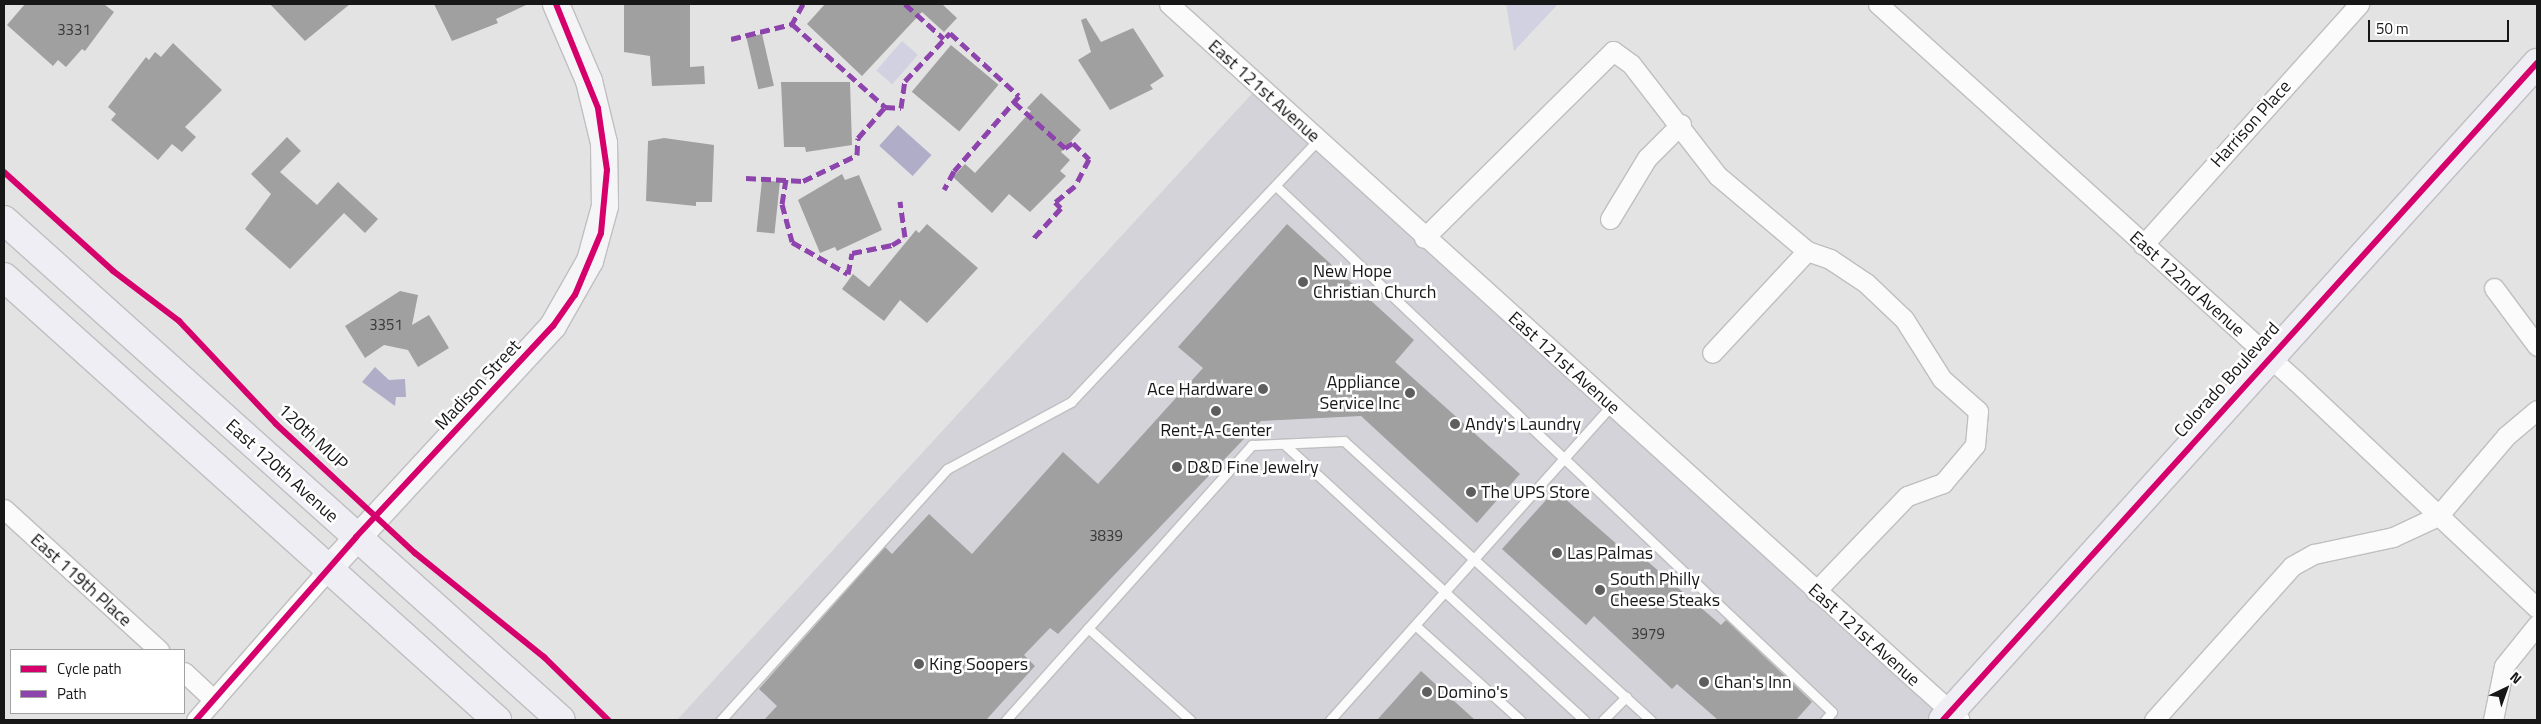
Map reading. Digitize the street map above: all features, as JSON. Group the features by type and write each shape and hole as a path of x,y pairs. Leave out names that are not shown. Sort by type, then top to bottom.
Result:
{"main road":[{"name":"Colorado Boulevard","path":"1951,717 2268,357 2537,62"},
{"name":"East 120th Avenue","path":"4,220 561,720"},
{"path":"4,277 327,571 497,720"}],"street":[{"name":"Madison Street","path":"196,720 356,537 553,326 590,261 606,201 604,143 590,81 556,4"},
{"name":"East 121st Avenue","path":"1169,4 1424,238 1612,405 1951,717"},
{"name":"East 122nd Avenue","path":"1878,4 2268,357 2537,608"},
{"name":"Harrison Place","path":"2143,245 2359,4"},
{"path":"1424,238 1613,51 1631,64 1681,124 1718,176 1807,251 1830,259 1866,283 1904,320 1942,378 1978,412 1976,445 1943,483 1907,496 1816,591"},
{"path":"1610,219 1647,158 1681,124"},
{"path":"1712,353 1807,251"},
{"path":"2494,288 2537,346"},
{"path":"2154,720 2292,566 2314,554 2393,537 2438,516 2506,436 2537,410"},
{"name":"East 119th Place","path":"4,509 158,649"},
{"path":"2493,720 2504,666 2537,625"},
{"path":"185,673 214,700"}],"lane":[{"path":"722,720 946,468 1071,402 1318,140"},
{"path":"1276,186 1832,712 1825,720"},
{"path":"1330,720 1612,405"},
{"path":"1006,720 1252,445 1344,441 1651,720"},
{"path":"1284,444 1584,720"},
{"path":"1415,625 1520,720"},
{"path":"1088,628 1190,720"},
{"path":"1603,720 1626,697"}],"shaded area":[{"path":"1506,4 1558,4 1514,51"},
{"path":"902,41 918,55 892,84 876,70"},
{"path":"1259,86 1960,720 677,720"}],"water":[{"path":"898,125 931,155 913,176 879,146"},
{"path":"375,367 389,380 405,379 406,397 396,397 395,406 362,382"}],"building":[{"path":"25,4 104,4 114,12 85,51 82,49 66,67 58,60 53,66 7,25"},
{"path":"270,4 350,4 305,41"},
{"path":"434,4 528,4 496,19 498,23 452,41"},
{"path":"624,4 690,4 690,67 704,66 705,84 652,86 650,56 624,52"},
{"path":"825,4 942,4 957,18 944,32 922,12 862,76 807,24"},
{"path":"1086,18 1101,42 1133,28 1164,76 1150,85 1153,89 1110,110 1078,60 1091,52 1081,20"},
{"path":"762,34 774,86 758,89 746,38"},
{"path":"173,43 222,90 185,127 196,137 182,152 172,144 158,160 111,120 116,114 108,107 146,57 149,60 155,52 161,57"},
{"path":"951,45 998,85 959,132 912,92"},
{"path":"781,82 850,82 852,145 806,152 805,147 784,147"},
{"path":"1041,93 1081,130 1061,152 1070,160 1060,171 1066,176 1030,212 1009,194 992,213 953,177 965,164 975,173 1031,111 1027,108"},
{"path":"287,137 301,151 280,172 317,205 338,182 378,219 365,233 344,213 290,269 245,229 271,194 251,174"},
{"path":"664,138 714,145 712,202 696,202 696,206 646,201 648,141"},
{"path":"842,174 845,180 859,175 882,230 837,251 835,247 820,253 798,200"},
{"path":"762,180 780,182 774,234 757,232"},
{"path":"927,224 978,268 927,323 900,300 884,321 842,289 853,274 869,287 916,230 919,233"},
{"path":"1287,224 1414,340 1395,362 1520,474 1477,523 1361,416 1261,421 1058,634 1050,628 1024,655 1035,666 986,720 764,720 777,706 759,689 885,547 892,554 929,514 972,554 1063,452 1098,484 1203,368 1178,347"},
{"path":"400,291 418,295 412,325 429,315 449,348 418,367 408,350 384,345 365,358 345,326"},
{"path":"1555,490 1635,560 1640,555 1721,625 1726,620 1812,702 1796,720 1718,720 1677,684 1672,689 1594,616 1586,625 1502,549"},
{"path":"1421,671 1475,720 1377,720"}],"marked path":[{"path":"803,4 792,24 885,107 901,108 905,81 950,33 1019,96 954,171 944,190"},
{"path":"905,4 944,39"},
{"path":"731,39 792,24"},
{"path":"1014,102 1065,148 1073,143 1089,159 1075,186 1055,202 1061,208 1032,240"},
{"path":"746,178 803,181 857,155 858,138 885,107"},
{"path":"786,179 782,204 792,242 848,274 852,253 892,245 905,237 900,201"}],"cycle path":[{"path":"196,720 356,537 553,326 575,295 601,233 607,170 598,108 556,4"},
{"path":"1943,720 2537,63"},
{"name":"120th MUP","path":"4,172 113,271 179,321 276,424 415,553 544,657 608,720"}],"place":[{"name":"New Hope Christian Church","path":"1303,282"},
{"name":"Ace Hardware","path":"1263,389"},
{"name":"Appliance Service Inc","path":"1410,393"},
{"name":"Rent-A-Center","path":"1216,411"},
{"name":"Andy's Laundry","path":"1455,424"},
{"name":"D&D Fine Jewelry","path":"1177,467"},
{"name":"The UPS Store","path":"1471,492"},
{"name":"Las Palmas","path":"1557,553"},
{"name":"South Philly Cheese Steaks","path":"1600,590"},
{"name":"King Soopers","path":"919,664"},
{"name":"Chan's Inn","path":"1704,682"},
{"name":"Domino's","path":"1427,692"}]}
